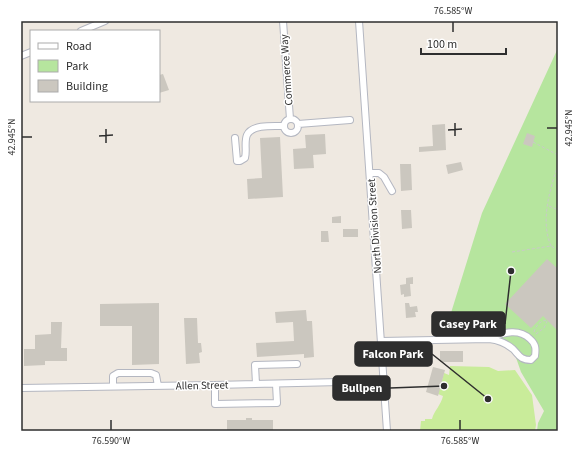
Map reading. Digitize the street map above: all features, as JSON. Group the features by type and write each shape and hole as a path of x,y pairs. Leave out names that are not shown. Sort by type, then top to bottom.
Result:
{"street":[{"path":"83,30 105,21"},
{"name":"Commerce Way","path":"283,21 290,119"},
{"name":"North Division Street","path":"359,21 387,431"},
{"path":"284,126 286,121 290,119 294,120 298,124 350,120"},
{"path":"284,126 285,130 292,133 297,129 298,124"},
{"path":"235,138 237,161 240,161 245,158 247,135 251,130 256,128 284,126"},
{"path":"370,173 380,173 392,191"},
{"path":"381,341 494,339 506,344 513,349 519,357 525,360 530,360 535,356 536,346 526,335 513,332 484,339"},
{"path":"256,384 255,365 298,364"},
{"path":"113,386 113,376 118,373 151,373 156,375 158,386"},
{"name":"Allen Street","path":"21,388 384,381"},
{"path":"215,385 215,404 277,403 276,384"}],"path":[{"path":"533,142 558,155"},
{"path":"551,246 546,228 549,191 558,165"},
{"path":"548,205 556,209 558,215"},
{"path":"512,252 551,246 558,250"},
{"path":"534,332 539,324 547,320 544,328 536,334"}],"green space":[{"path":"558,48 558,431 537,431 538,423 544,411 521,372 513,349 446,329 482,213"},
{"path":"450,366 489,367 498,371 515,370 532,395 536,425 535,431 420,431 421,421 425,421 425,419 432,419 441,402 443,396 438,394 444,373 449,375"}],"building":[{"path":"163,74 169,90 160,93 160,75"},
{"path":"445,124 446,150 419,152 419,147 433,146 432,125"},
{"path":"527,133 535,136 532,147 523,144"},
{"path":"325,134 326,154 313,155 314,168 294,169 293,149 306,148 305,135"},
{"path":"280,137 283,197 248,199 247,179 262,178 260,138"},
{"path":"461,162 463,170 448,174 446,165"},
{"path":"400,164 411,164 412,190 401,191"},
{"path":"401,210 411,210 412,228 402,229"},
{"path":"341,216 341,223 332,223 332,217"},
{"path":"343,229 358,229 358,237 343,237"},
{"path":"321,231 328,231 329,242 321,242"},
{"path":"547,259 558,269 558,331 543,316 531,328 505,304"},
{"path":"413,277 413,284 410,284 411,296 404,297 404,294 401,295 400,285 406,284 406,278"},
{"path":"159,303 159,364 132,365 132,326 100,326 100,304"},
{"path":"405,303 409,303 410,307 417,306 418,312 415,312 416,317 406,318"},
{"path":"306,310 307,321 312,321 314,357 304,358 304,354 257,357 256,343 294,341 293,322 276,323 275,312"},
{"path":"184,318 197,318 198,343 201,343 202,352 199,353 200,363 186,364"},
{"path":"51,322 62,322 61,348 67,348 67,361 45,361 45,365 24,366 24,349 35,349 35,335 51,334"},
{"path":"440,351 463,351 463,362 440,362"},
{"path":"433,367 445,370 438,396 426,392"},
{"path":"246,418 252,418 252,420 273,420 273,431 227,431 227,420 246,420"}],"place":[{"name":"Casey Park","path":"511,271"},
{"name":"Bullpen","path":"444,386"},
{"name":"Falcon Park","path":"488,399"}]}
